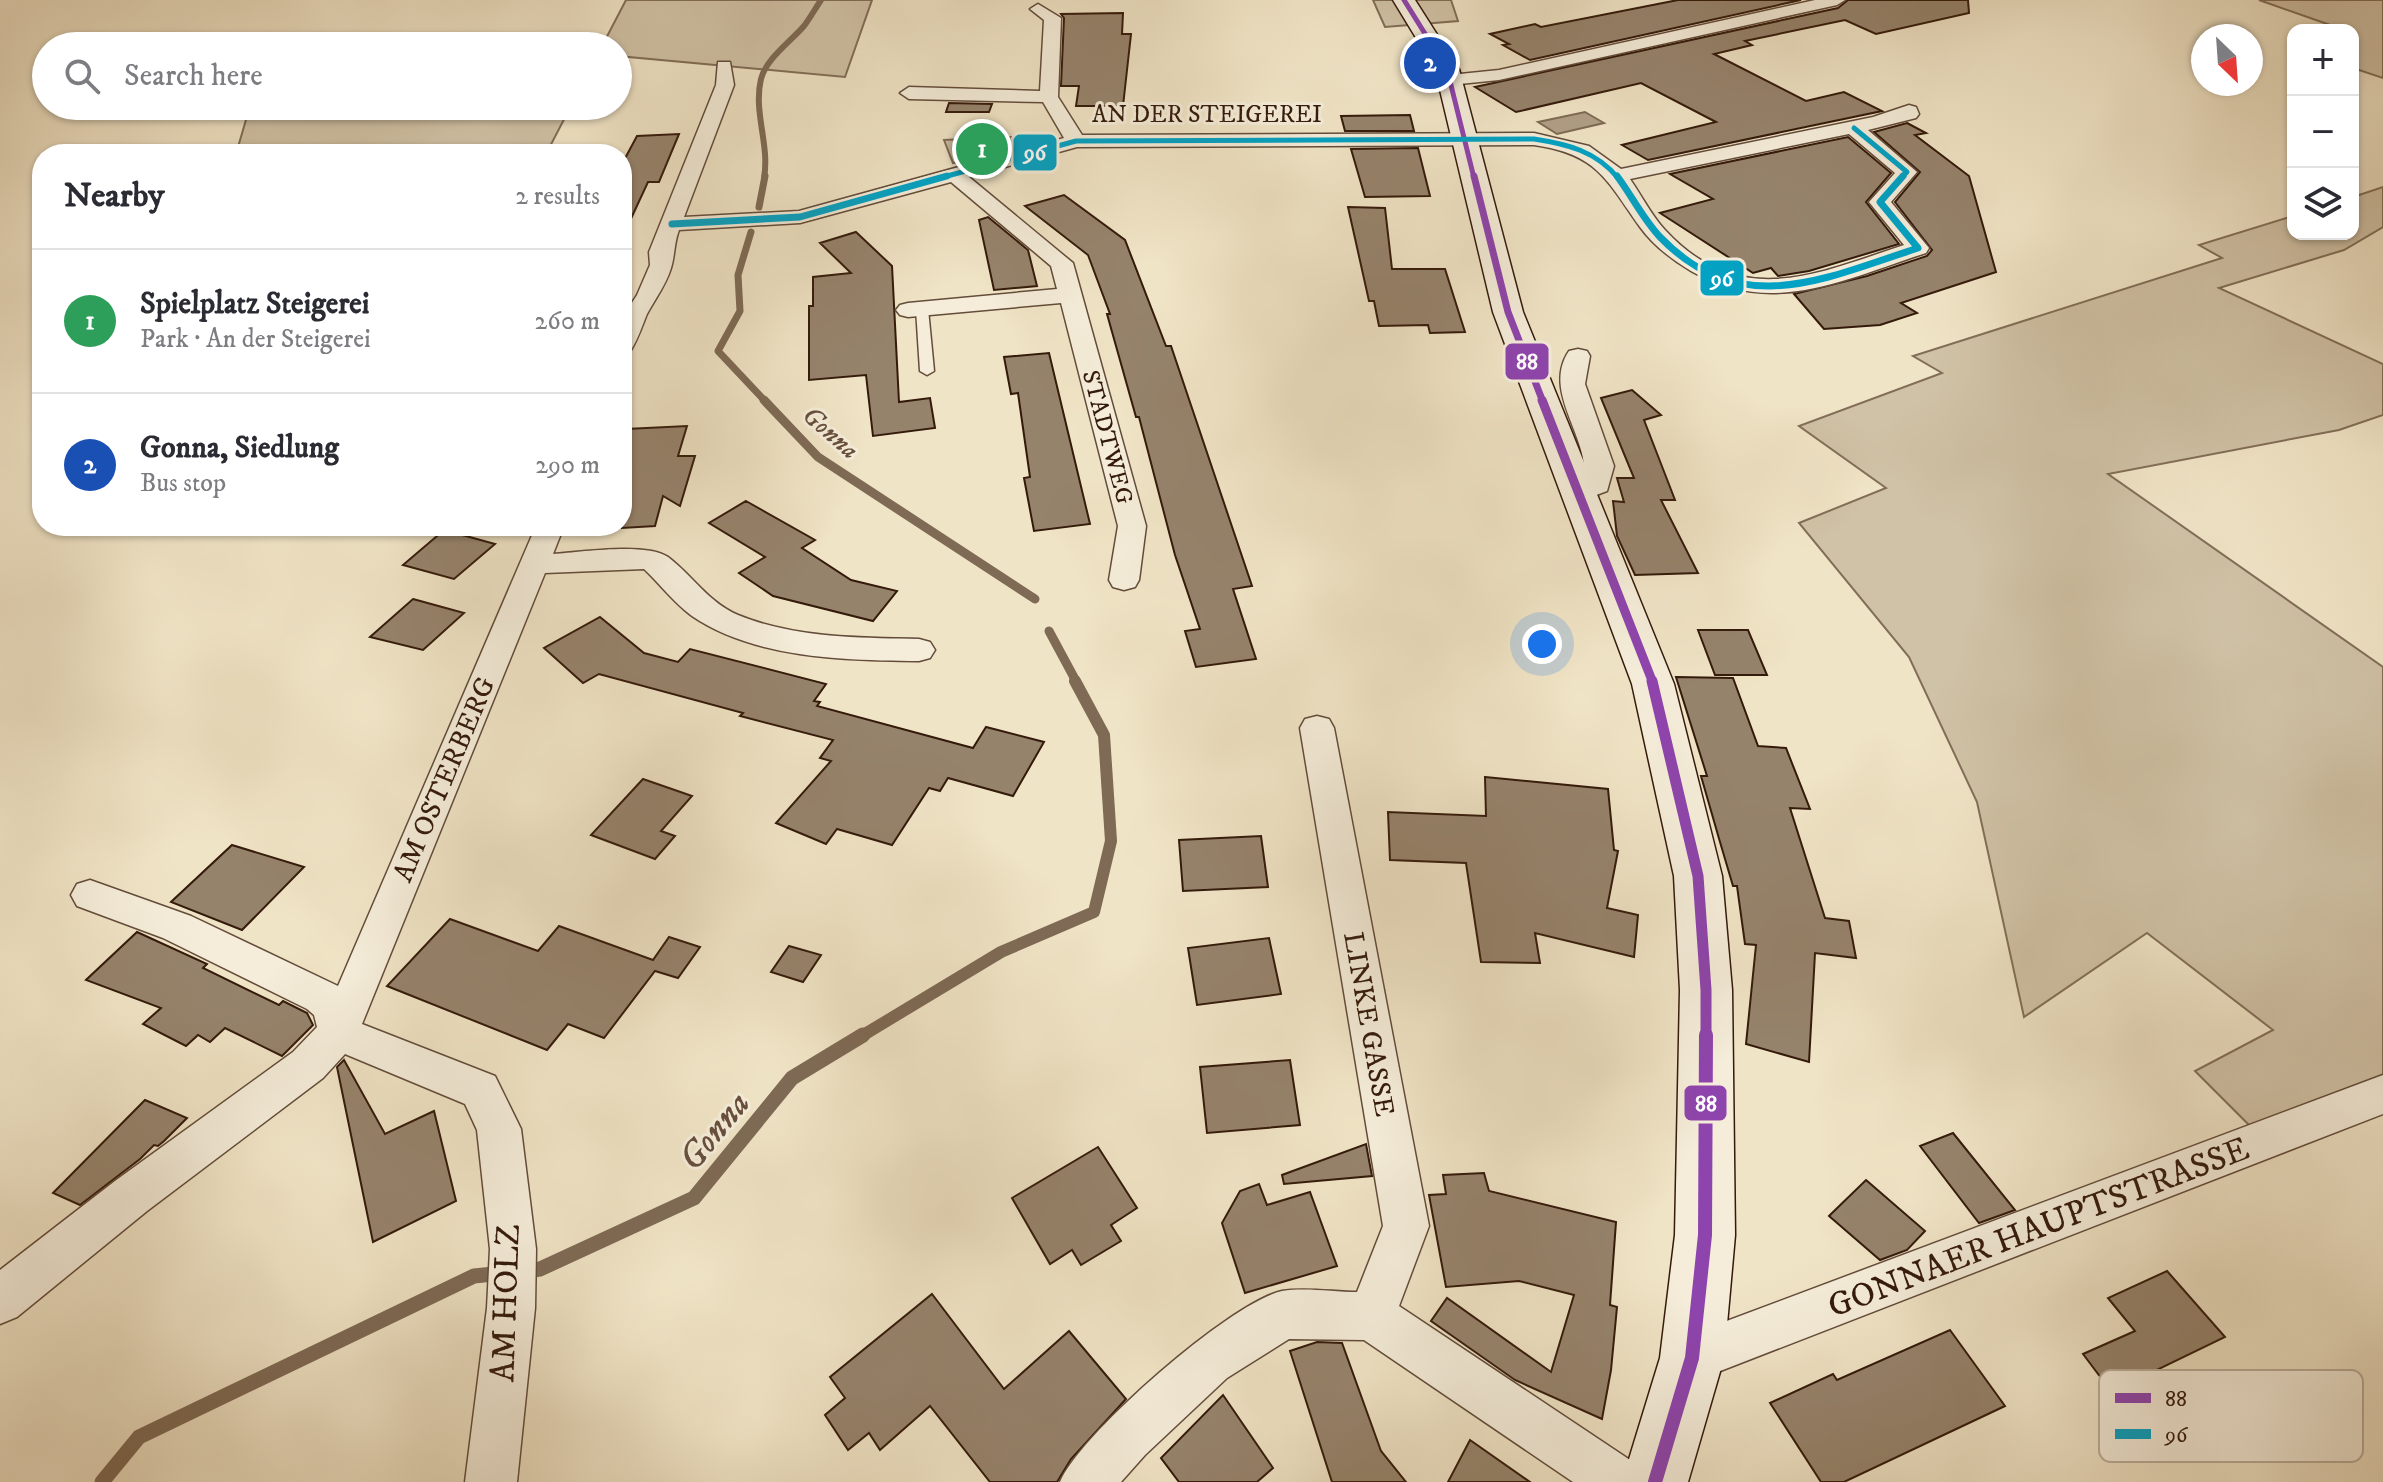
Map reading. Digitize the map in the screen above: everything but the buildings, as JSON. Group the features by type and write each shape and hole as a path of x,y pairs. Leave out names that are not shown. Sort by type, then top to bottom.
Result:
{"main road":[{"path":"1404,0 1440,54 1450,80 1508,312 1653,684 1698,876 1706,990 1705,1235 1692,1358 1655,1482"}],"street":[{"path":"1450,80 1499,75 1837,0"},
{"path":"1038,9 1053,18 1049,97 1076,141"},
{"path":"632,319 648,296 661,265 659,254 725,84 724,66"},
{"path":"909,93 1049,97"},
{"path":"1616,176 1737,149 1784,144 1909,114 1909,111"},
{"name":"AN DER STEIGEREI","path":"672,224 800,217 1076,141 1534,139 1569,145 1595,157 1616,176 1659,236 1717,275 1746,286 1766,288 1827,277 1918,248 1880,202 1907,172 1854,128"},
{"name":"STADTWEG","path":"956,176 1062,263 1132,526 1124,580"},
{"path":"915,309 1070,295"},
{"path":"1578,356 1572,384 1600,466 1597,485 1578,494"},
{"name":"AM OSTERBERG","path":"338,1033 546,536"},
{"path":"535,564 646,559 655,562 704,609 737,628 851,650 919,650"},
{"name":"LINKE GASSE","path":"1317,728 1406,1226 1371,1316"},
{"path":"0,1300 131,1196 298,1073 338,1033 333,1006 321,997 177,927 90,895"},
{"name":"AM HOLZ","path":"338,1033 480,1090 499,1129 513,1249 511,1308 491,1482"},
{"name":"GONNAER HAUPTSTRASSE","path":"1692,1358 2383,1094"},
{"path":"1086,1482 1127,1437 1210,1361 1283,1315 1371,1316 1618,1482"}],"lane":[{"path":"915,309 927,371"}],"shaded area":[{"path":"626,0 872,0 845,77 632,57 632,32 609,32"},
{"path":"1373,0 1451,0 1458,21 1385,27"},
{"path":"2259,0 2383,0 2383,78 2359,70 2359,24 2327,24"},
{"path":"1585,112 1604,123 1557,134 1538,122"},
{"path":"246,120 564,120 551,144 239,144"},
{"path":"1054,135 1057,141 953,163 944,140"},
{"path":"2383,187 2383,227 2344,250 2219,288 2383,364 2383,415 2339,430 2108,474 2383,667 2383,1075 2252,1128 2195,1071 2273,1030 2147,933 2024,1017 1977,802 1909,657 1799,523 1886,488 1799,426 1942,373 1913,356 2222,258 2199,245 2287,218 2287,240 2359,240 2359,195"}],"waterway":[{"name":"Gonna","path":"764,178 765,153 759,104 761,79 768,65 804,26 821,0"},
{"name":"Gonna","path":"759,207 765,176"},
{"name":"Gonna","path":"751,232 738,275 740,311 718,351 766,402"},
{"name":"Gonna","path":"764,400 818,457 1035,599"},
{"name":"Gonna","path":"1049,631 1077,683"},
{"name":"Gonna","path":"860,1037 1001,952 1094,912 1111,841 1104,735 1075,681"},
{"name":"Gonna","path":"520,1272 540,1269 694,1198 792,1078 863,1035"},
{"name":"Gonna","path":"102,1482 139,1437 474,1276 503,1273"}],"transit line":[{"name":"88","path":"1404,0 1447,69 1508,312 1653,684 1698,876 1706,990 1705,1235 1692,1358 1655,1482"},
{"name":"96","path":"672,224 800,217 1076,141 1534,139 1591,154 1614,174 1658,235 1679,254 1737,284 1765,288 1824,278 1918,248 1880,202 1907,172 1854,128"}],"place":[{"name":"Gonna, Siedlung","path":"1430,63"},
{"name":"Spielplatz Steigerei","path":"982,149"}]}
